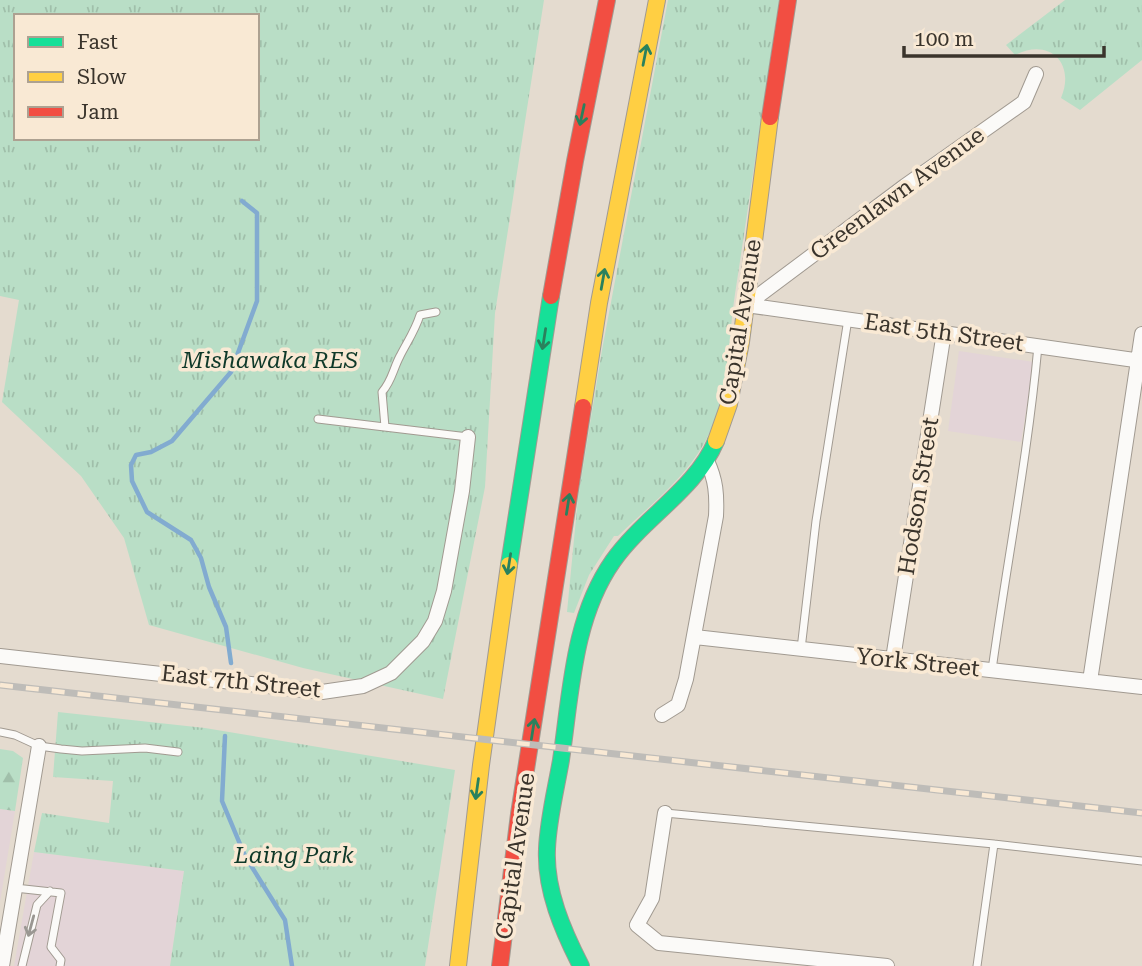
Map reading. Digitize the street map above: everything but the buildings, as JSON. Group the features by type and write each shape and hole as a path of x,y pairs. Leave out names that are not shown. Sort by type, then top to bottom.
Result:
{"main road":[{"name":"Capital Avenue","path":"458,966 470,841 503,603 579,132 607,0"},
{"name":"Capital Avenue","path":"500,966 519,814 599,303 657,0"},
{"name":"Capital Avenue","path":"581,966 556,912 547,850 568,705 585,612 597,585 615,556 708,461 723,425 733,388 789,0"}],"street":[{"name":"Greenlawn Avenue","path":"746,304 1024,102 1036,74"},
{"name":"East 5th Street","path":"746,304 1140,361"},
{"name":"Hodson Street","path":"893,659 944,332"},
{"path":"1090,681 1142,334"},
{"name":"East 7th Street","path":"0,656 322,692 363,687 391,673 423,641 435,621 444,591 458,516 468,437"},
{"path":"662,715 678,705 695,637 718,494 708,461"},
{"name":"York Street","path":"695,637 1142,687"},
{"path":"2,966 39,746"},
{"path":"665,813 652,898 637,925 659,943 887,966"}],"lane":[{"path":"385,427 382,393 389,384 420,315 436,312"},
{"path":"801,649 816,521 848,319"},
{"path":"992,670 1014,536 1038,346"},
{"path":"318,419 468,437"},
{"path":"0,732 15,735 39,746 82,751 145,748 178,752"},
{"path":"665,813 994,844 1142,862"},
{"path":"977,966 994,844"},
{"path":"15,888 61,893 51,947 61,960 60,966"},
{"path":"22,966 37,905 50,891"}],"shaded area":[{"path":"959,351 1034,362 1021,442 948,431"},
{"path":"0,809 15,811 0,902"},
{"path":"34,852 184,871 170,966 14,966"}],"green space":[{"name":"Mishawaka RES","path":"0,0 544,0 495,313 485,487 443,699 303,668 149,625 124,538 81,476 2,402 19,300 0,296"},
{"path":"668,0 779,0 727,365 716,418 701,449 668,489 618,536 614,536 589,575 574,613 567,612 578,498 602,350"},
{"path":"1065,0 1142,0 1142,60 1080,110 1061,98 1065,74 1056,57 1039,49 1015,55 1006,45"},
{"name":"Laing Park","path":"58,712 205,728 455,770 425,966 170,966 184,871 34,852 42,813 109,823 113,781 53,777"},
{"path":"0,749 13,751 23,758 15,811 0,809"}],"waterway":[{"path":"231,663 226,627 209,587 201,558 191,540 147,512 132,481 131,465 136,455 151,452 172,441 231,372 257,301 257,213 242,201"},
{"path":"225,736 222,801 245,856 285,920 292,966"}],"railway":[{"path":"0,685 1142,813"}],"traffic: fast":[{"path":"509,565 551,296"},
{"path":"581,966 552,895 547,849 571,683 582,631 589,607 613,561 625,545 696,474 716,441"}],"traffic: slow":[{"path":"583,407 599,303 657,0"},
{"path":"716,441 729,404 741,342 770,117"},
{"path":"458,966 481,765 509,565"}],"traffic: jam":[{"path":"551,296 607,0"},
{"path":"770,117 788,0"},
{"path":"500,966 519,814 583,407"}]}
